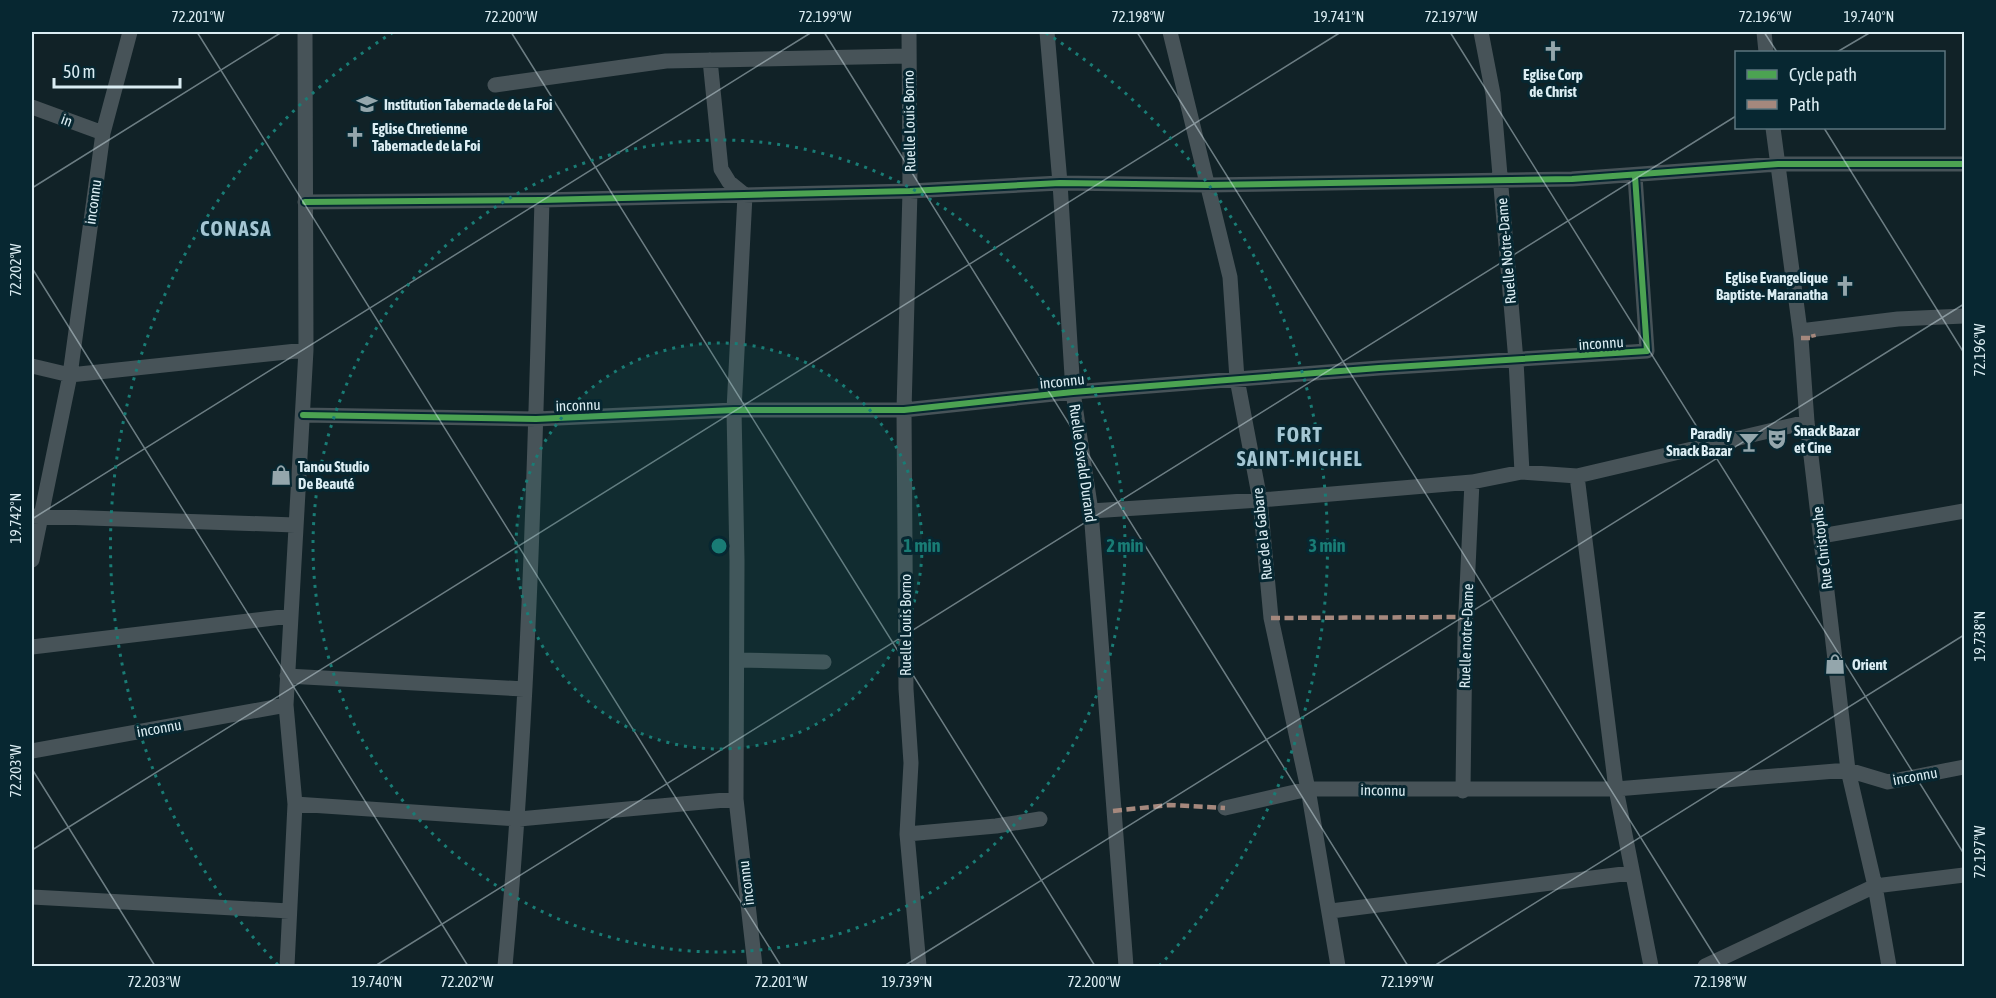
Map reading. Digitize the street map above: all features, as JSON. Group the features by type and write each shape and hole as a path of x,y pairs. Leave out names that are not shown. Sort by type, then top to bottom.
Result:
{"street":[{"name":"inconnu","path":"32,561 36,517 70,375 103,133 130,32"},
{"path":"287,966 295,804 286,705 306,350 304,32"},
{"name":"Ruelle Louis Borno","path":"909,32 910,191 904,410 906,689 911,763 907,834 919,966"},
{"name":"Ruelle Osvald Durand","path":"1047,32 1060,183 1073,392 1091,511 1126,966"},
{"name":"Rue de la Gabare","path":"1170,32 1230,277 1237,379 1260,500 1271,618 1308,789 1331,911 1338,966"},
{"name":"Ruelle Notre-Dame","path":"1481,32 1493,94 1516,361 1522,472"},
{"path":"1764,32 1766,51"},
{"path":"495,85 666,60 908,56"},
{"path":"710,60 721,169 729,182 745,195"},
{"name":"in","path":"32,107 103,133"},
{"name":"Rue Christophe","path":"1773,129 1800,331 1807,422 1848,770 1875,886 1889,966"},
{"path":"305,202 542,200 910,191 1060,183 1208,185 1500,180 1635,176 1778,164 1965,164"},
{"name":"inconnu","path":"303,415 536,419 734,410 904,410 1073,392 1379,368 1647,351 1635,176"},
{"name":"inconnu","path":"745,195 734,410 736,799 755,966"},
{"name":"inconnu","path":"505,966 519,819 536,419 542,200"},
{"path":"1800,331 1876,321 1965,315"},
{"path":"32,366 70,375 306,350"},
{"path":"1091,511 1260,500 1472,482 1522,472 1577,476 1807,422"},
{"path":"1577,476 1616,789 1651,966"},
{"name":"Ruelle notre-Dame","path":"1463,791 1465,632 1472,482"},
{"path":"1821,537 1965,511"},
{"path":"36,517 296,525"},
{"path":"32,647 290,616"},
{"path":"737,660 824,662"},
{"path":"287,676 524,690"},
{"name":"inconnu","path":"32,751 286,705"},
{"name":"inconnu","path":"1225,808 1308,789 1463,791 1616,789 1848,770 1888,782 1965,767"},
{"path":"295,804 519,819 736,799"},
{"path":"907,834 996,826 1040,819"},
{"path":"1331,911 1631,873"},
{"path":"1705,966 1875,886 1965,875"},
{"path":"32,897 289,911"}],"marked path":[{"path":"1801,338 1814,338 1813,334"},
{"path":"1271,618 1466,617"},
{"path":"1113,811 1169,805 1225,808"}],"cycle path":[{"path":"305,202 542,200 910,191 1060,183 1208,185 1572,179 1778,164 1964,164"},
{"path":"303,415 536,419 734,410 904,410 1073,392 1379,368 1647,351 1635,176"}],"place":[{"name":"Eglise Corp de Christ","path":"1553,51"},
{"name":"Institution Tabernacle de la Foi","path":"367,104"},
{"name":"Eglise Chretienne Tabernacle de la Foi","path":"355,137"},
{"name":"Eglise Evangelique Baptiste- Maranatha","path":"1845,286"},
{"name":"Snack Bazar et Cine","path":"1777,439"},
{"name":"Paradiy Snack Bazar","path":"1749,442"},
{"name":"Tanou Studio De Beauté","path":"281,475"},
{"name":"Orient","path":"1835,664"}],"district":[{"name":"CONASA","path":"236,228"},
{"name":"FORT SAINT-MICHEL","path":"1300,446"}]}
